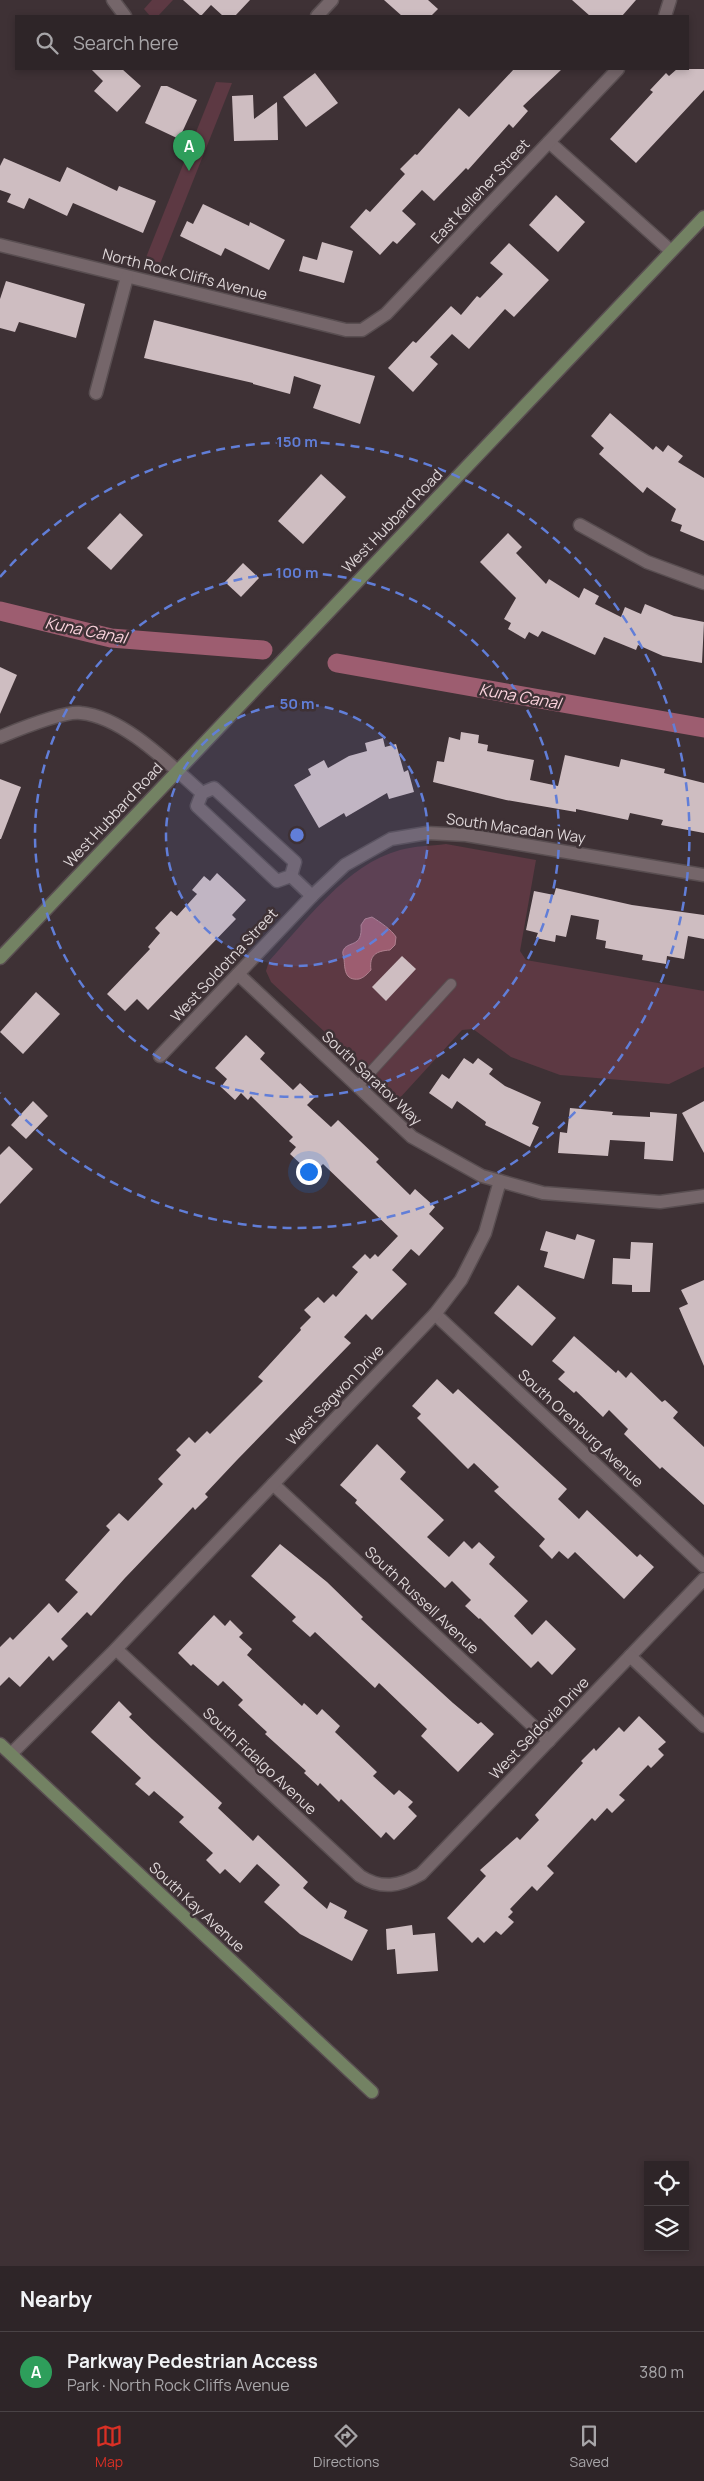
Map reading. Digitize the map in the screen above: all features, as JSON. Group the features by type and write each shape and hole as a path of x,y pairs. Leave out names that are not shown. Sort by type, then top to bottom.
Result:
{"street":[{"path":"113,0 125,15"},
{"path":"318,15 332,0"},
{"path":"665,15 670,0"},
{"name":"East Kelleher Street","path":"362,330 386,314 617,70"},
{"path":"549,142 671,251"},
{"name":"West Hubbard Road","path":"0,958 704,216"},
{"name":"North Rock Cliffs Avenue","path":"0,245 346,330 362,330"},
{"path":"96,393 127,277"},
{"path":"580,524 647,562 704,582"},
{"path":"0,737 33,724 80,713 112,723 151,748 202,793"},
{"path":"214,788 295,862 291,876 277,882 197,806 202,793 214,788"},
{"name":"South Macadan Way","path":"312,896 345,865 391,839 427,833 466,835 704,875"},
{"path":"291,876 312,896"},
{"name":"West Soldotna Street","path":"160,1056 312,896"},
{"name":"South Saratov Way","path":"238,974 412,1138 482,1176 500,1181"},
{"path":"500,1181 542,1194 660,1202 704,1196"},
{"name":"West Sagwon Drive","path":"11,1754 116,1649 435,1314 460,1280 485,1233 500,1181"},
{"name":"South Orenburg Avenue","path":"435,1314 704,1566"},
{"name":"South Russell Avenue","path":"273,1484 549,1741"},
{"name":"West Seldovia Drive","path":"388,1886 405,1883 421,1874 704,1579"},
{"name":"South Fidalgo Avenue","path":"116,1649 360,1876 373,1884 388,1886"},
{"path":"630,1656 704,1726"},
{"name":"South Kay Avenue","path":"0,1744 372,2092"}],"lane":[{"path":"357,1087 451,984"}],"shaded area":[{"path":"152,0 173,0 159,15 149,15 144,9"},
{"path":"216,82 232,83 160,264 145,260"},
{"path":"446,844 536,860 520,951 526,960 704,991 704,1067 669,1084 560,1075 511,1057 473,1029 462,1030 398,1100 271,982 266,971 269,961 312,912 362,868 381,857 400,850"},
{"path":"372,917 394,934 396,937 395,945 390,950 381,951 372,957 371,970 364,976 359,979 350,978 345,970 343,951 360,938 361,925 365,919"}],"building":[{"path":"183,0 250,0 236,15 222,15 211,5 200,15"},
{"path":"384,0 428,0 438,9 432,15 401,15"},
{"path":"572,0 636,0 623,15 589,15"},
{"path":"704,69 704,90 636,163 610,139 653,92 650,90 666,73 669,76 676,70"},
{"path":"92,70 123,70 141,86 117,112 94,91 103,81"},
{"path":"513,70 561,70 523,106 528,111 513,128 509,124 468,170 466,168 434,201 422,190 402,211 416,224 397,244 393,241 380,255 350,227 366,209 370,212 405,174 400,169 415,154 417,155 459,108 469,117"},
{"path":"315,73 338,103 306,127 283,97"},
{"path":"161,86 167,86 197,100 179,139 145,123"},
{"path":"253,95 254,119 277,102 278,140 234,141 232,96"},
{"path":"4,158 60,182 67,167 117,191 119,186 156,201 143,233 73,203 67,216 29,198 24,209 7,202 11,194 0,190 0,166"},
{"path":"556,195 585,222 558,252 529,225"},
{"path":"203,204 249,226 250,222 285,240 269,270 225,248 221,256 180,236 187,221 193,224"},
{"path":"322,242 353,251 344,283 299,271 303,256 317,260"},
{"path":"509,243 549,280 514,317 505,309 469,349 452,334 430,357 438,364 413,392 388,368 413,341 416,343 451,306 461,315 477,296 480,298 503,274 490,263"},
{"path":"6,281 85,304 76,338 19,322 15,332 0,328 0,299"},
{"path":"154,320 375,376 360,424 313,408 321,385 294,376 290,394 253,383 144,358"},
{"path":"610,413 653,450 656,446 663,452 668,445 683,456 678,462 704,478 704,541 680,531 682,525 671,521 676,509 647,487 643,493 599,454 604,448 591,436"},
{"path":"321,474 346,497 303,544 278,521"},
{"path":"120,513 143,535 111,570 87,548"},
{"path":"508,533 522,547 516,553 546,584 549,579 579,598 584,588 599,596 595,604 621,617 625,607 641,614 645,604 674,616 704,622 702,663 663,656 638,645 636,650 604,637 595,655 542,631 538,637 529,632 525,639 508,629 511,623 504,619 516,598 480,562"},
{"path":"243,563 259,578 241,597 225,582"},
{"path":"0,667 17,675 0,714"},
{"path":"461,732 479,735 478,743 488,745 487,751 534,760 530,780 558,786 565,755 619,767 621,759 665,769 664,773 704,783 704,833 661,825 663,820 630,813 628,820 576,809 576,812 506,800 433,782 437,761 444,762 449,737 460,740"},
{"path":"383,738 385,747 396,744 404,772 408,770 414,792 389,799 387,793 346,817 344,813 319,828 294,785 311,775 308,769 324,760 328,768 349,756 367,751 365,743"},
{"path":"0,779 21,787 1,839 0,839"},
{"path":"217,873 246,900 232,915 236,919 148,1010 137,999 125,1011 107,994 150,949 148,947 160,933 155,928 171,911 177,916 197,894 192,890 204,876 210,881"},
{"path":"556,888 632,905 704,915 704,939 688,936 684,959 667,956 666,964 642,960 643,955 605,948 606,941 596,939 599,920 571,915 566,937 556,935 555,942 536,938 538,933 526,930 534,891 554,895"},
{"path":"402,956 416,969 386,1001 372,987"},
{"path":"36,992 60,1014 23,1054 0,1032"},
{"path":"246,1035 265,1053 260,1059 293,1090 300,1083 315,1097 307,1105 331,1127 338,1120 379,1159 376,1162 410,1195 415,1189 435,1207 429,1214 444,1228 419,1256 411,1249 392,1270 407,1284 372,1320 366,1314 344,1337 351,1343 205,1494 208,1497 195,1510 193,1507 91,1616 87,1612 61,1639 68,1646 53,1661 49,1656 20,1687 9,1677 0,1686 0,1647 10,1637 13,1640 49,1603 58,1613 78,1592 65,1580 110,1530 106,1526 119,1513 128,1521 163,1484 158,1479 181,1455 176,1450 189,1437 195,1443 207,1431 210,1434 263,1381 258,1377 311,1317 304,1310 318,1297 324,1303 333,1294 336,1297 358,1272 352,1267 365,1254 370,1259 375,1254 378,1257 398,1236 323,1164 319,1168 310,1160 304,1167 290,1154 296,1147 289,1141 293,1137 251,1096 248,1100 241,1093 235,1100 221,1087 227,1079 215,1068"},
{"path":"464,1058 473,1064 478,1058 493,1069 489,1074 505,1086 541,1102 532,1124 539,1127 530,1147 485,1125 486,1122 457,1101 452,1109 429,1093 442,1074 449,1079"},
{"path":"33,1101 48,1116 26,1139 11,1125"},
{"path":"704,1101 704,1153 682,1113"},
{"path":"570,1108 613,1112 612,1115 650,1117 650,1112 677,1114 673,1161 644,1159 645,1142 610,1140 608,1156 558,1153 560,1132 567,1133"},
{"path":"9,1146 33,1169 0,1204 0,1155"},
{"path":"546,1231 575,1240 577,1234 595,1240 584,1279 544,1267 548,1252 540,1250"},
{"path":"631,1242 653,1243 650,1292 632,1292 632,1285 612,1284 613,1258 630,1259"},
{"path":"704,1280 704,1366 679,1308 688,1304 681,1290"},
{"path":"518,1285 556,1318 532,1346 494,1313"},
{"path":"574,1336 616,1373 618,1370 626,1378 631,1372 662,1402 665,1400 678,1412 673,1418 704,1447 704,1505 662,1467 660,1469 624,1434 628,1429 609,1410 603,1417 576,1391 574,1393 558,1379 565,1372 552,1361"},
{"path":"437,1379 453,1394 458,1389 567,1489 558,1499 579,1519 587,1510 637,1557 640,1554 654,1567 624,1599 575,1552 568,1559 559,1551 552,1559 539,1546 545,1539 494,1491 499,1487 474,1463 468,1469 417,1418 421,1414 412,1406"},
{"path":"377,1444 406,1472 400,1479 444,1520 427,1537 449,1557 464,1541 472,1549 479,1542 495,1557 489,1564 528,1601 514,1616 532,1635 546,1620 576,1649 552,1675 538,1661 531,1668 480,1618 465,1606 471,1600 452,1581 445,1588 355,1503 357,1500 340,1485"},
{"path":"280,1544 327,1582 363,1617 361,1619 453,1703 478,1724 481,1722 494,1734 458,1772 421,1736 427,1729 379,1683 375,1688 315,1632 310,1637 292,1621 296,1617 251,1576"},
{"path":"214,1615 225,1626 230,1620 243,1633 239,1637 252,1649 247,1655 302,1706 304,1703 317,1715 322,1709 340,1726 335,1732 377,1772 373,1776 394,1795 399,1790 413,1802 408,1807 417,1816 394,1840 386,1832 381,1838 341,1799 339,1802 320,1783 318,1786 304,1773 306,1771 265,1734 267,1732 238,1705 243,1700 223,1681 218,1686 193,1664 191,1666 178,1653"},
{"path":"119,1701 132,1714 129,1717 222,1803 218,1808 253,1841 258,1835 308,1882 303,1888 327,1909 330,1902 347,1911 344,1918 368,1930 352,1961 300,1934 264,1902 280,1885 257,1864 240,1883 225,1869 220,1874 206,1860 213,1853 179,1822 184,1817 154,1791 149,1796 135,1784 141,1778 91,1732"},
{"path":"639,1716 666,1742 658,1749 664,1755 651,1768 648,1765 619,1795 625,1800 612,1813 607,1808 595,1821 592,1818 547,1866 554,1873 537,1891 532,1886 510,1909 513,1912 508,1917 514,1922 501,1935 496,1931 484,1943 478,1937 472,1943 447,1918 486,1876 480,1870 517,1837 520,1840 539,1820 535,1815 583,1763 581,1761 594,1748 596,1751 619,1727 624,1732"},
{"path":"412,1925 413,1935 435,1933 438,1971 397,1974 395,1949 387,1950 386,1929"}],"waterway":[{"name":"Kuna Canal","path":"0,611 111,638 263,650"},
{"name":"Kuna Canal","path":"337,663 704,728"}],"place":[{"name":"Parkway Pedestrian Access","path":"189,171"}]}
